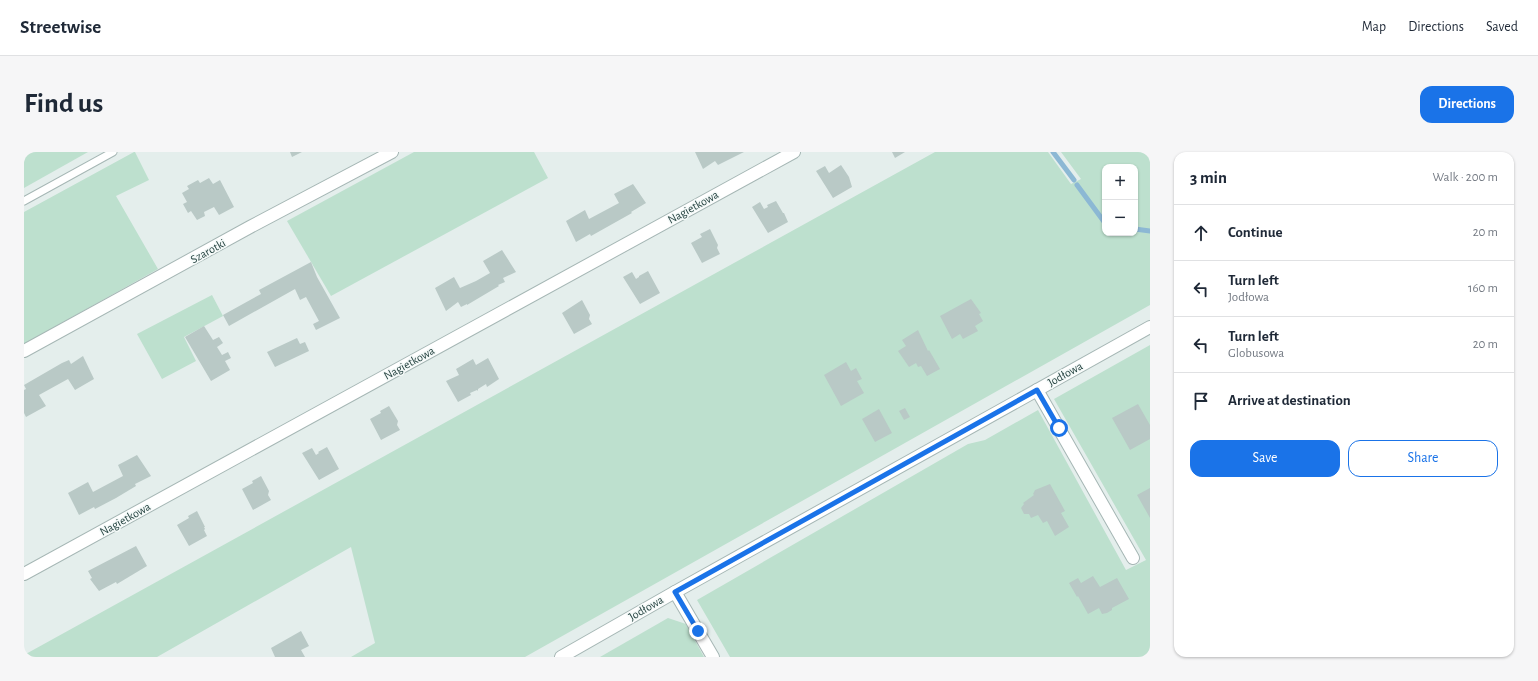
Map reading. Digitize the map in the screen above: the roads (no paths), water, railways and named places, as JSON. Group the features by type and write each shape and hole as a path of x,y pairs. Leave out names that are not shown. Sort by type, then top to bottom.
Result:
{"street":[{"name":"Szarotki","path":"24,351 243,231 392,152"},
{"name":"Nagietkowa","path":"24,574 794,152"},
{"name":"Jodłowa","path":"561,657 1150,327"},
{"path":"1037,390 1133,558"},
{"path":"675,592 713,657"}],"lane":[{"path":"24,201 113,152"}],"waterway":[{"path":"1053,152 1074,180"},
{"path":"1077,185 1102,219"},
{"path":"1138,229 1150,231"}]}
